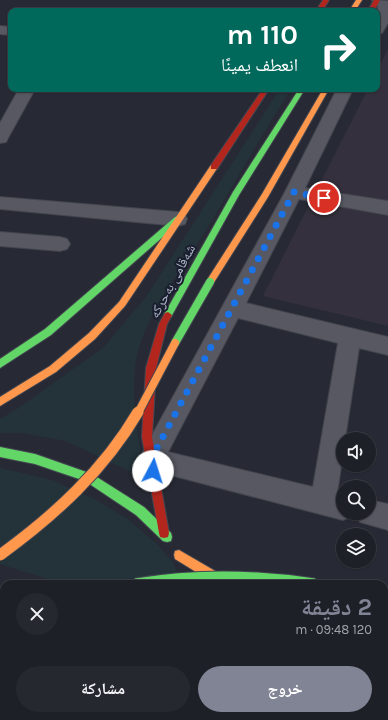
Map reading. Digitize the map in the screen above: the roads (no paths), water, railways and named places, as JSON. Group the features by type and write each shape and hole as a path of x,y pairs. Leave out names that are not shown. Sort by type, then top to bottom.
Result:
{"main road":[{"name":"شەقامی بەحرکە","path":"0,402 53,369 92,336 122,304 147,269 178,219 264,92"},
{"name":"شەقامی بەحرکە","path":"164,533 147,437 151,368 163,324 236,194 300,92"},
{"path":"0,555 64,504 107,456 125,433 210,282 265,195 324,92"},
{"path":"0,364 48,332 178,219"},
{"path":"0,452 35,459 88,477 140,511 164,533 175,549 188,580"},
{"path":"175,549 220,580"},
{"path":"161,580 174,578 240,576 287,580"}],"street":[{"path":"378,0 385,5 386,14 380,25"},
{"path":"0,138 25,92"},
{"path":"344,92 294,192 151,459 333,505 350,338"},
{"path":"0,105 17,108"},
{"path":"294,192 388,208"},
{"path":"0,203 178,219"},
{"path":"0,239 60,244"},
{"path":"233,308 350,338 388,346"},
{"path":"376,515 388,518"}]}
